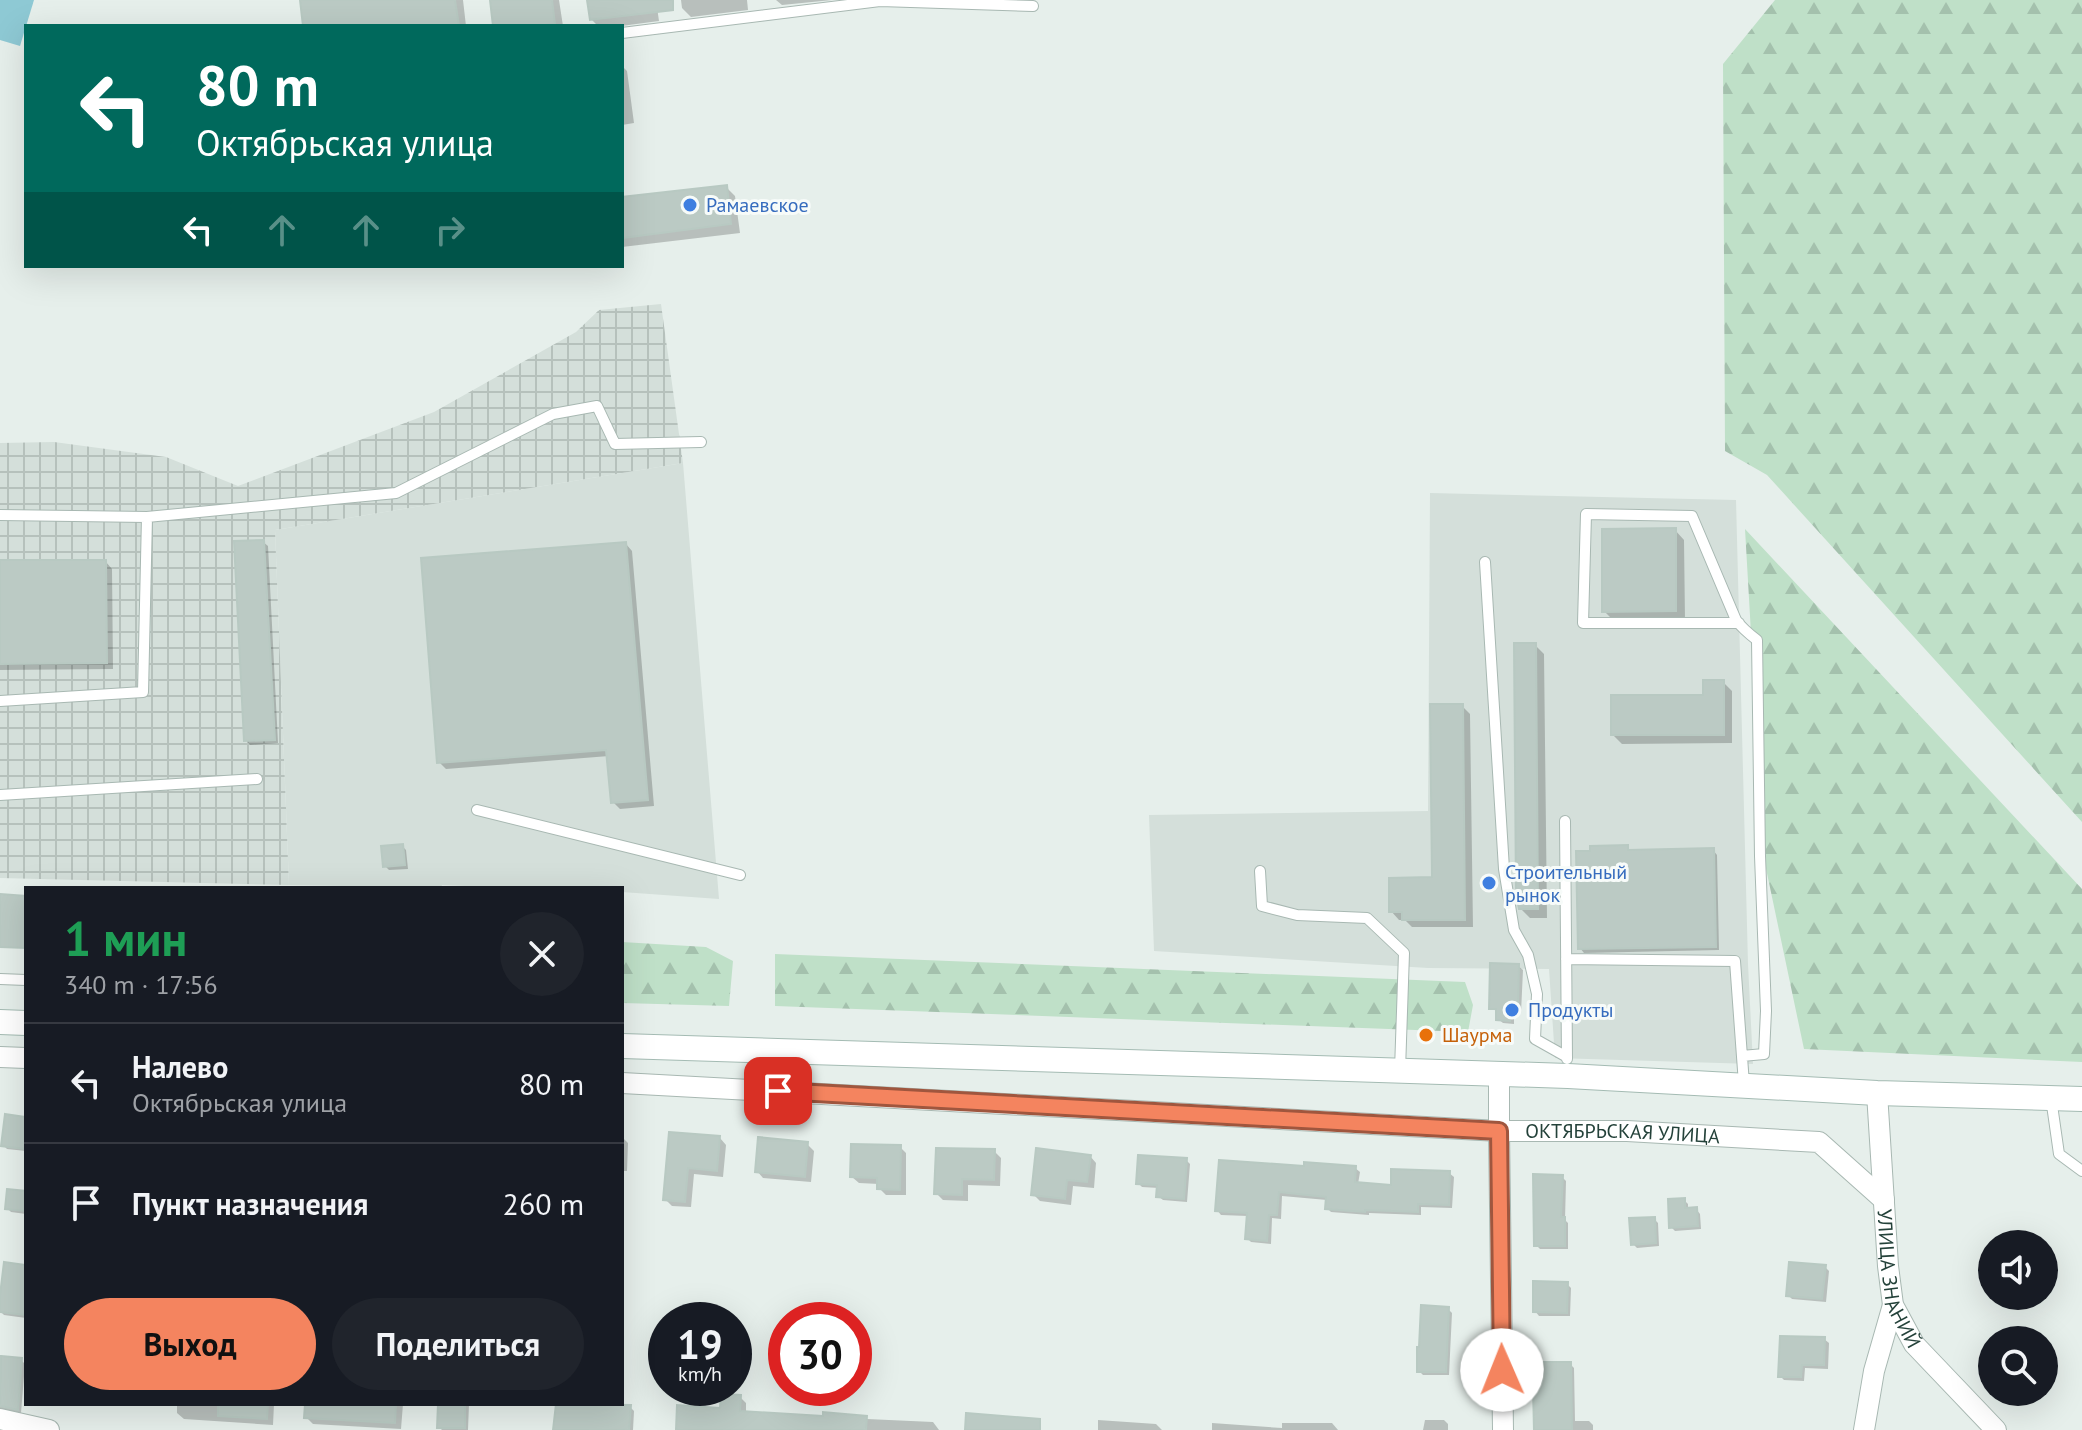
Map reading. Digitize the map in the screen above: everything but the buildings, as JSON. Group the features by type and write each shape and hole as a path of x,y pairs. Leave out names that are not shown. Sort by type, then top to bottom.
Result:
{"main road":[{"path":"0,1022 24,1023"},
{"path":"624,1046 1499,1075 1568,1066 1744,1086 2082,1099"}],"street":[{"path":"0,1057 24,1058"},
{"path":"1499,1075 1503,1430"},
{"name":"ОКТЯБРЬСКАЯ УЛИЦА","path":"624,1083 1499,1131 1627,1131 1819,1142 1884,1200"},
{"name":"УЛИЦА ЗНАНИЙ","path":"1877,1093 1893,1305 1914,1344 1996,1430"},
{"path":"1864,1430 1874,1371 1893,1305"},
{"path":"0,1419 49,1430"}],"lane":[{"path":"624,33 880,1 1033,6"},
{"path":"0,515 147,517 396,493 553,414 597,406 615,444 701,442"},
{"path":"1739,623 1583,623 1586,514 1692,516 1739,623 1757,640 1766,1011 1764,1054 1742,1056"},
{"path":"0,701 143,692 147,517"},
{"path":"1485,562 1506,885 1514,930 1528,955 1537,994 1535,1039 1568,1066"},
{"path":"0,795 257,779"},
{"path":"477,810 740,875"},
{"path":"1565,821 1568,1066"},
{"path":"1260,871 1262,906 1297,915 1367,918 1404,953 1400,1072"},
{"path":"1566,959 1735,961 1744,1086"},
{"path":"0,979 24,980"},
{"path":"2051,1098 2059,1154 2082,1171"}],"shaded area":[{"path":"661,304 683,463 275,530 289,885 0,878 0,443 54,442 166,457 238,486 434,412 576,332 599,310"},
{"path":"683,463 719,899 624,892 624,886 289,885 275,530"},
{"path":"1430,493 1736,500 1753,1064 1555,1058 1549,969 1428,968 1154,951 1149,815 1428,811"}],"green space":[{"path":"1775,0 2082,0 2082,822 1767,475 1725,451 1723,64"},
{"path":"1745,529 2082,889 2082,1062 1804,1049 1764,859"},
{"path":"624,942 706,947 733,961 729,1006 624,1003"},
{"path":"775,954 1465,982 1473,1005 1468,1032 775,1006"}],"water":[{"path":"0,0 34,0 27,24 24,24 20,46 0,40"}],"place":[{"name":"Рамаевское","path":"690,205"},
{"name":"Строительный рынок","path":"1489,883"},
{"name":"Продукты","path":"1512,1010"},
{"name":"Шаурма","path":"1426,1035"}],"route":[{"path":"778,1091 1499,1131 1502,1370"}]}
